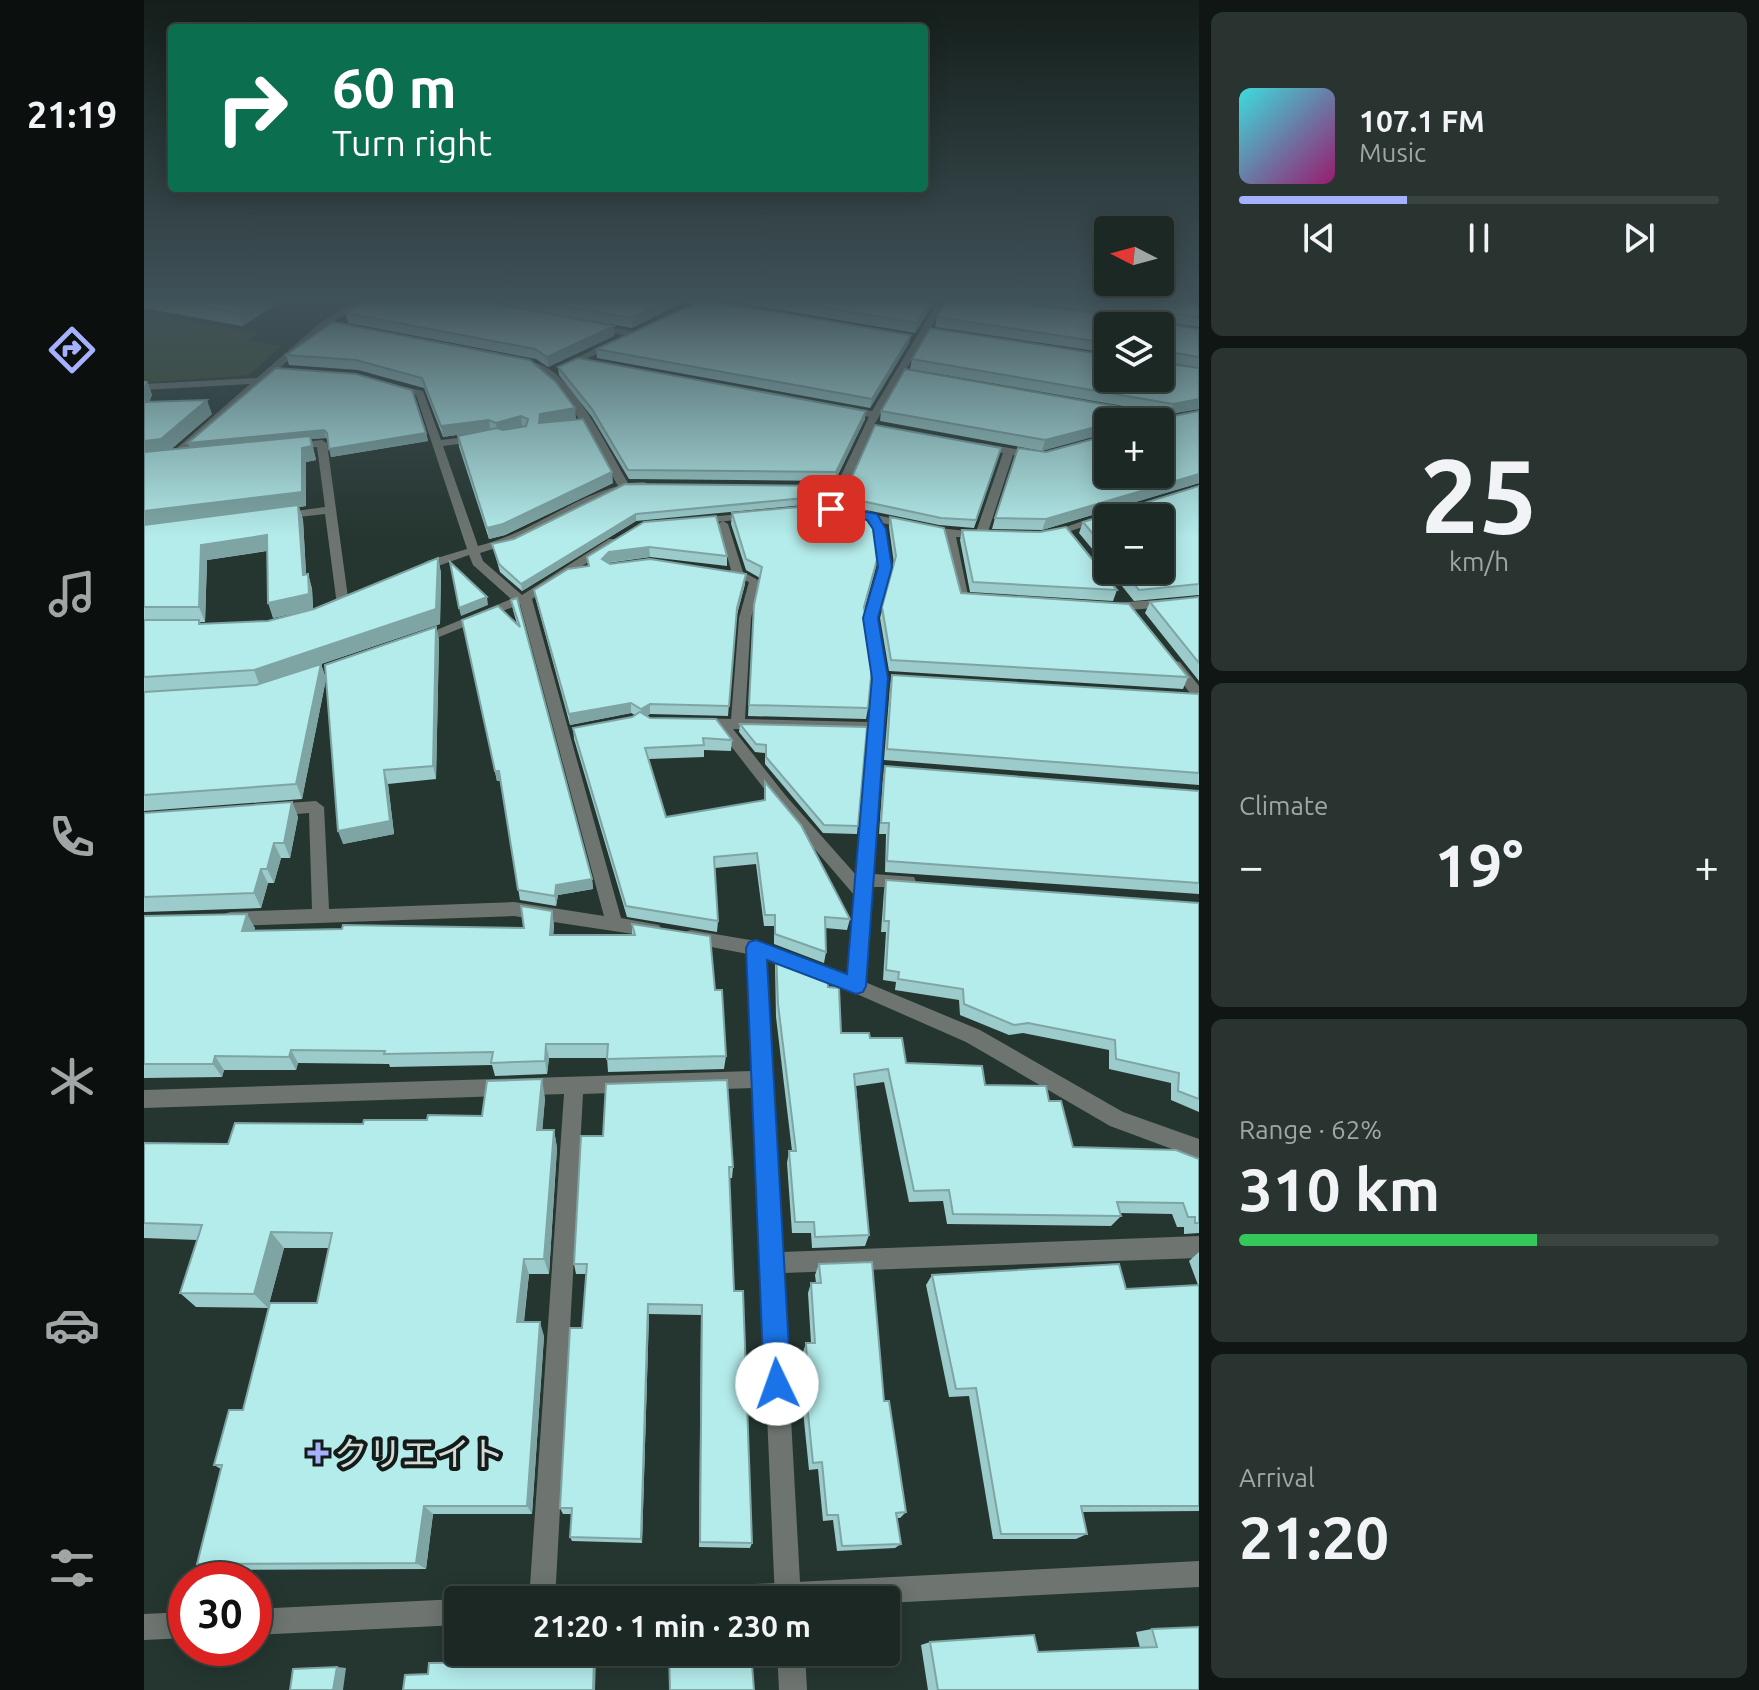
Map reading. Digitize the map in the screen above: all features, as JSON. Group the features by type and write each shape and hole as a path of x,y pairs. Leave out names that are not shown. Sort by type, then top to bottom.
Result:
{"street":[{"path":"554,380 587,423 623,485"},
{"path":"831,509 895,380"},
{"path":"144,387 259,381"},
{"path":"171,459 259,381"},
{"path":"383,383 420,393 477,562 522,599 569,732 614,923"},
{"path":"829,406 873,420 885,428"},
{"path":"574,425 587,423"},
{"path":"438,444 475,439"},
{"path":"277,448 322,443 343,605"},
{"path":"962,443 1042,457 1055,453"},
{"path":"815,510 831,509 949,533 987,536 1009,452"},
{"path":"144,461 201,456"},
{"path":"406,575 444,556 510,541 623,485 662,485"},
{"path":"796,486 841,487"},
{"path":"1030,537 1072,536 1104,515 1145,503"},
{"path":"268,518 331,510"},
{"path":"688,522 768,515"},
{"path":"856,986 865,888 882,769 877,727 888,678 871,618 885,567 880,529 872,517"},
{"path":"949,533 962,598 993,600"},
{"path":"403,645 522,599 627,534"},
{"path":"1099,606 1125,602 1199,601"},
{"path":"1125,602 1139,620"},
{"path":"738,723 745,618"},
{"path":"1169,658 1199,696"},
{"path":"1183,696 1199,696"},
{"path":"678,722 877,727"},
{"path":"721,723 781,800 865,888"},
{"path":"253,812 316,807 321,916"},
{"path":"865,888 922,883"},
{"path":"218,919 514,909 756,948 973,1036 1117,1119 1199,1149"},
{"path":"756,948 787,1586"},
{"path":"144,1099 764,1079"},
{"path":"543,1586 574,1085"},
{"path":"772,1263 1199,1247"},
{"path":"900,1591 1199,1574"},
{"path":"272,1621 444,1613"},
{"path":"144,1627 168,1626"},
{"path":"792,1666 793,1690"}],"lane":[{"path":"723,524 738,574"},
{"path":"709,571 738,574 755,581 745,618"},
{"path":"561,574 583,572"}],"green space":[{"path":"144,380 185,380 144,383"}],"building":[{"path":"262,380 377,380 412,390 426,433 329,449 324,430 188,443"},
{"path":"423,380 553,380 575,408 540,414 539,423 583,419 612,472 503,524 487,528 458,436 526,426 528,419 521,416 496,423 489,420 441,426"},
{"path":"568,380 697,380 866,411 836,472 628,470 592,409"},
{"path":"766,380 884,380 872,399"},
{"path":"899,380 966,380 1125,408 1094,408 1094,428 1045,440 881,411"},
{"path":"1033,380 1094,380 1094,390"},
{"path":"1174,380 1199,380 1199,399 1173,404 1103,392 1174,392"},
{"path":"207,400 161,439 144,441 144,402"},
{"path":"1199,411 1199,474 1174,481 1174,416"},
{"path":"875,425 1001,448 976,520 941,518 843,497"},
{"path":"310,436 312,446 302,448 302,492 144,511 144,452"},
{"path":"1094,439 1094,488 1151,488 1046,519 995,518 1018,448 1046,452"},
{"path":"625,484 830,486 826,496 636,514 521,584 499,564 492,544 514,539"},
{"path":"1199,486 1199,584 1139,590 1134,584 1174,584 1174,504 1141,504"},
{"path":"832,504 869,512 873,519 878,556 864,607 872,667 868,708 749,705 754,605 762,567 746,559 732,513"},
{"path":"298,505 303,575 308,574 309,594 268,603 267,535 201,545 199,607 144,607 144,525"},
{"path":"716,516 727,556 649,547 609,552 602,559 610,564 650,559 746,574 737,608 729,706 650,704 641,709 631,703 569,714 534,590 568,569 589,566 587,557 644,522"},
{"path":"890,517 944,528 961,593 1129,604 1188,677 891,660 882,607 896,556"},
{"path":"1094,519 1094,535 1083,522"},
{"path":"1066,527 1094,562 1094,584 1112,584 1117,590 973,582 962,530 1040,532"},
{"path":"438,558 436,609 254,670 144,677 144,620 199,620 199,624 268,621 314,609"},
{"path":"450,562 487,597 459,608"},
{"path":"1199,597 1199,663 1150,602"},
{"path":"517,598 592,879 556,885 555,896 518,890 499,771 495,771 462,620 498,606 520,627 511,600"},
{"path":"436,627 433,766 384,770 390,821 338,831 325,665"},
{"path":"321,664 296,784 144,795 144,692 256,685"},
{"path":"892,675 1199,694 1199,773 887,749"},
{"path":"640,712 650,718 716,719 732,740 703,738 704,745 645,748 666,817 765,800 765,782 801,825 850,919 825,917 826,952 775,934 775,915 765,915 757,853 714,857 718,921 626,906 573,728 632,717"},
{"path":"740,724 867,727 858,826 824,825 766,757 766,745 756,744"},
{"path":"885,766 1199,791 1199,883 887,861 889,823 881,823"},
{"path":"292,802 284,843 274,843 267,869 261,869 254,893 144,897 144,813"},
{"path":"886,880 1199,903 1199,1099 1178,1091 1179,1073 1116,1059 1115,1040 1028,1023 1014,1025 964,1004 963,989 898,979 899,972 886,970 889,921 884,921"},
{"path":"521,906 552,911 550,935 635,935 632,924 710,936 715,990 722,990 726,1056 607,1059 608,1044 546,1044 545,1061 491,1063 493,1052 384,1054 385,1051 291,1050 289,1057 215,1056 213,1064 144,1064 144,916 247,914 242,931 342,929 343,925 524,928"},
{"path":"776,952 827,971 828,987 839,988 841,1033 869,1033 870,1038 902,1038 906,1063 982,1066 985,1085 1046,1086 1049,1101 1061,1101 1073,1147 1176,1150 1199,1159 1199,1223 1195,1223 1195,1217 1188,1217 1183,1203 1117,1202 1121,1216 953,1214 949,1190 914,1191 888,1069 854,1074 869,1235 815,1237 814,1222 795,1222 789,1151 796,1151 778,1004"},
{"path":"542,1079 537,1130 554,1130 544,1259 524,1259 517,1322 540,1322 527,1506 424,1506 416,1563 198,1562 222,1465 214,1465 229,1410 243,1410 270,1303 317,1303 332,1233 271,1232 254,1294 180,1293 202,1225 144,1223 144,1143 228,1144 235,1123 363,1124 364,1120 427,1120 428,1115 482,1116 487,1081"},
{"path":"727,1080 733,1167 729,1167 734,1291 743,1291 752,1543 700,1542 702,1305 648,1304 641,1539 570,1537 572,1508 560,1508 570,1328 582,1328 587,1264 574,1264 581,1136 603,1136 606,1084"},
{"path":"872,1262 884,1401 889,1401 906,1512 896,1513 901,1544 842,1546 838,1515 827,1515 822,1462 813,1463 807,1403 806,1343 815,1343 811,1283 821,1283 819,1264"},
{"path":"1119,1264 1126,1289 1199,1285 1199,1506 1081,1506 1087,1534 1001,1534 976,1388 956,1389 932,1275"},
{"path":"1199,1627 1199,1690 938,1690 930,1642 1034,1635 1038,1652 1157,1647 1152,1629"},
{"path":"429,1663 444,1663 444,1666 594,1666 593,1690 403,1690 405,1675 428,1674"},
{"path":"669,1666 752,1666 754,1690 670,1690"},
{"path":"337,1667 333,1690 290,1690 293,1669"}],"place":[{"name":"クリエイト","path":"318,1453"}],"route":[{"path":"777,1384 756,948 856,986 875,768 880,678 871,618 885,567 880,529 872,517 831,509"}]}
